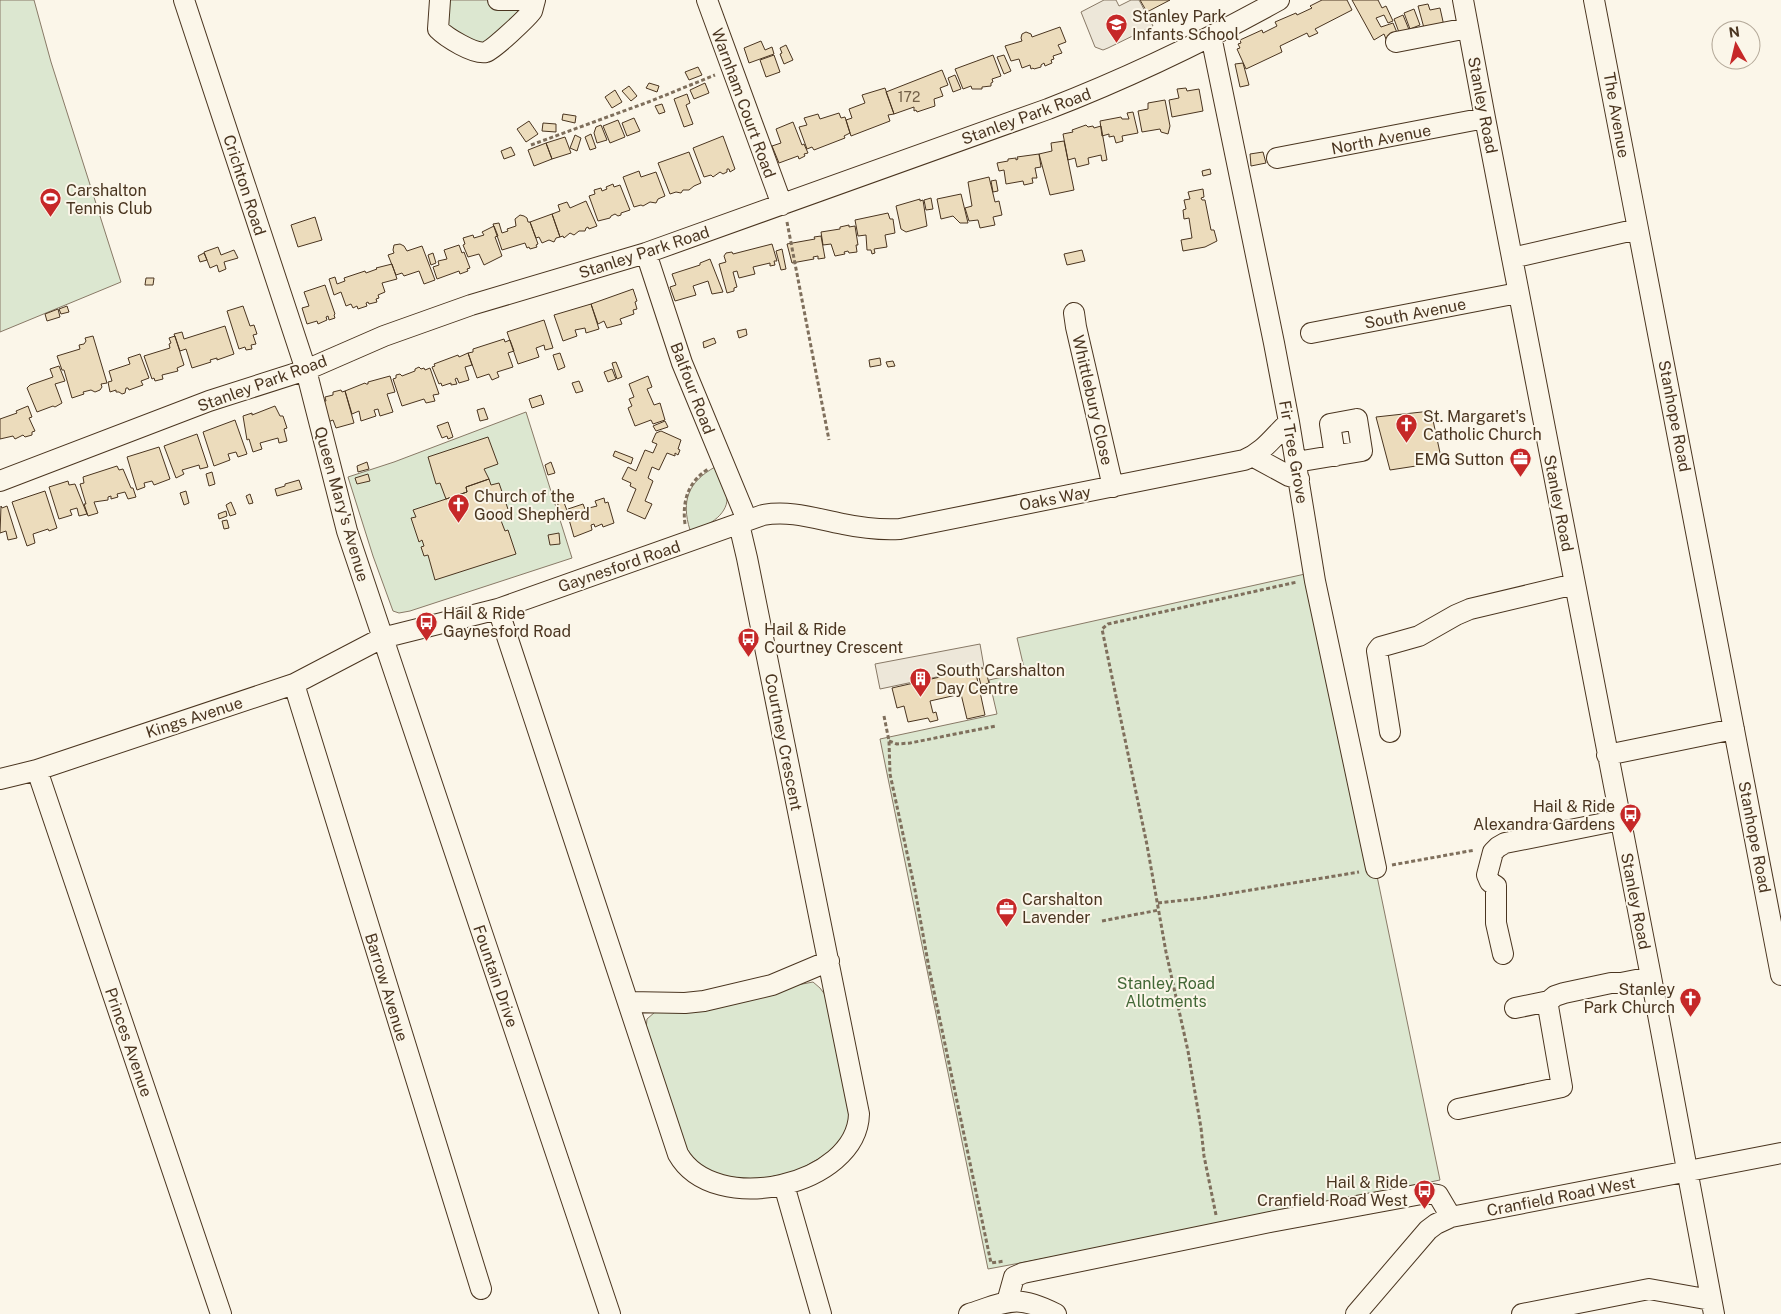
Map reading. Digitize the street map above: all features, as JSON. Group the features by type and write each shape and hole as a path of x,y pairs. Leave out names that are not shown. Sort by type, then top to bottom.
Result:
{"street":[{"name":"Crichton Road","path":"184,0 306,370"},
{"path":"440,0 438,29 445,37 478,52 486,52 498,44 532,11 535,0"},
{"path":"498,0 521,0"},
{"name":"Warnham Court Road","path":"707,0 782,205"},
{"name":"Stanley Park Road","path":"0,481 210,402 306,370 384,336 471,306 646,253 1094,91 1210,36 1279,0"},
{"name":"Stanley Road","path":"1463,0 1713,1307"},
{"name":"The Avenue","path":"1594,0 1638,230"},
{"path":"1396,42 1468,28"},
{"name":"Fir Tree Grove","path":"1210,36 1289,422 1315,576 1376,868"},
{"name":"North Avenue","path":"1277,158 1485,118"},
{"path":"1512,258 1638,230"},
{"name":"Stanhope Road","path":"1638,230 1781,975"},
{"name":"Balfour Road","path":"646,253 682,363 722,462 743,522"},
{"name":"South Avenue","path":"1311,333 1518,293"},
{"name":"Whittlebury Close","path":"1074,313 1113,487"},
{"name":"Queen Mary's Avenue","path":"306,370 347,531 382,638"},
{"name":"Oaks Way","path":"856,527 884,530 900,528 1244,460 1254,457 1289,422"},
{"path":"1254,457 1289,476 1297,470 1335,456"},
{"name":"Gaynesford Road","path":"382,638 498,609 763,515 786,512 856,527"},
{"name":"Courtney Crescent","path":"498,609 673,1140 683,1163 700,1177 722,1186 754,1189 784,1185 807,1176 833,1160 849,1146 859,1126 858,1103 751,576 743,522"},
{"path":"1390,732 1377,651 1380,647 1419,636 1456,614 1470,609 1574,584"},
{"name":"Kings Avenue","path":"0,779 37,770 294,684 382,638"},
{"name":"Fountain Drive","path":"382,638 610,1314"},
{"name":"Barrow Avenue","path":"294,684 481,1289"},
{"path":"1607,755 1734,729"},
{"name":"Princes Avenue","path":"37,770 221,1314"},
{"path":"1502,954 1496,923 1496,886 1490,882 1487,875 1493,852 1498,846 1516,840 1620,820"},
{"path":"629,1002 704,1002 772,985 828,961"},
{"path":"1515,1008 1549,1001 1555,996 1564,993 1651,977"},
{"path":"1458,1109 1562,1088 1548,1006 1549,1001"},
{"name":"Cranfield Road West","path":"1444,1220 1781,1153"},
{"path":"784,1185 820,1314"},
{"path":"1011,1301 1014,1277 1023,1273 1418,1193 1438,1194 1444,1220 1428,1230 1361,1312"},
{"path":"1522,1314 1562,1310 1649,1289 1713,1307"},
{"path":"969,1314 1011,1301 1029,1302 1056,1314"}],"path":[{"path":"531,145 732,70"},
{"path":"782,205 829,440"},
{"path":"689,542 684,515 688,489 698,476 722,462"},
{"path":"1218,1222 1208,1185 1188,1051 1166,952 1158,903 1102,629 1108,624 1242,596 1315,576"},
{"path":"884,716 889,741 890,774 991,1263 1011,1260"},
{"path":"889,741 897,744 910,743 996,726"},
{"path":"1158,903 1203,898 1339,876 1498,846"},
{"path":"1102,921 1159,910"}],"green space":[{"name":"Carshalton Tennis Club","path":"0,0 34,0 51,62 121,282 0,332"},
{"path":"443,0 531,0 479,49 440,19"},
{"path":"526,412 572,558 410,611 399,613 393,611 348,477 394,462"},
{"path":"715,467 727,498 724,510 709,524 690,530 686,510 689,493 698,479"},
{"name":"Stanley Road Allotments","path":"1314,572 1440,1180 1228,1224 988,1269 880,739 997,714 989,680 1025,672 1017,638"},
{"path":"813,982 826,996 851,1116 850,1128 827,1154 797,1171 766,1178 735,1179 706,1171 688,1154 646,1029 647,1019 655,1012"}],"shaded area":[{"path":"1104,0 1116,0 1119,6 1131,0 1139,0 1153,26 1103,50 1095,47 1081,12"},
{"path":"980,644 984,667 880,689 875,664"}],"building":[{"path":"1140,0 1170,0 1147,12"},
{"path":"1322,0 1347,0 1352,10 1315,29 1318,33 1309,37 1307,33 1280,46 1282,52 1246,69 1237,49 1240,48 1238,44 1241,43 1240,40 1262,30 1263,33 1277,26 1275,22 1312,8 1310,6"},
{"path":"1352,0 1378,0 1382,8 1386,6 1393,21 1388,23 1384,15 1376,18 1381,27 1393,23 1398,35 1386,39 1384,34 1374,40"},
{"path":"1428,4 1430,10 1440,8 1444,26 1424,28 1418,6"},
{"path":"1414,9 1420,25 1410,29 1404,13"},
{"path":"1403,15 1410,32 1400,35 1394,19"},
{"path":"1060,27 1066,42 1058,45 1062,53 1053,56 1052,63 1045,66 1044,63 1041,67 1031,69 1030,65 1022,68 1019,59 1011,61 1005,46 1022,41 1022,34 1026,32 1031,34 1032,37"},
{"path":"761,41 765,50 772,47 774,54 749,63 744,48"},
{"path":"786,45 793,60 784,64 780,48"},
{"path":"774,55 780,72 766,77 760,60"},
{"path":"993,55 1001,76 992,79 991,86 982,87 982,89 972,89 971,86 963,89 955,69"},
{"path":"1004,55 1011,71 1004,74 997,57"},
{"path":"1243,63 1249,85 1240,87 1235,64"},
{"path":"698,67 702,75 689,80 685,72"},
{"path":"942,70 948,85 940,88 943,96 934,99 935,106 917,112 916,110 914,111 914,107 894,114 886,92"},
{"path":"955,75 961,89 953,92 948,78"},
{"path":"649,83 659,86 657,92 646,88"},
{"path":"705,83 709,93 694,99 690,90"},
{"path":"629,86 637,96 631,101 622,91"},
{"path":"885,88 894,114 888,115 890,121 851,136 846,120 852,118 849,109 865,103 862,95"},
{"path":"1186,88 1187,91 1199,89 1203,111 1172,117 1169,100 1179,98 1177,89"},
{"path":"615,90 622,102 612,108 605,97"},
{"path":"687,94 690,103 686,105 693,124 684,127 674,99"},
{"path":"1165,100 1170,126 1168,134 1161,132 1160,129 1142,132 1138,111 1148,109 1148,103"},
{"path":"662,104 665,112 659,114 655,106"},
{"path":"1133,112 1138,133 1122,136 1123,141 1116,143 1114,136 1109,137 1109,134 1102,136 1100,121 1121,117 1122,119 1129,119 1127,113"},
{"path":"839,113 841,118 845,117 850,133 844,136 845,138 814,150 812,147 807,149 799,127 807,125 804,118 818,114 820,119"},
{"path":"563,114 576,116 575,123 562,120"},
{"path":"634,118 640,131 627,136 622,123"},
{"path":"618,120 625,137 610,143 603,126"},
{"path":"529,121 538,134 526,142 517,129"},
{"path":"793,122 802,145 804,144 808,153 799,159 798,156 779,163 772,146 781,143 776,129"},
{"path":"543,123 556,124 556,132 542,131"},
{"path":"601,125 607,140 597,143 594,133 596,127"},
{"path":"1086,125 1088,127 1093,126 1094,128 1101,126 1107,160 1102,161 1101,155 1088,158 1089,164 1077,167 1075,158 1068,160 1063,134 1073,132 1072,130"},
{"path":"591,134 596,148 590,150 585,137"},
{"path":"575,135 581,138 577,151 570,148"},
{"path":"723,136 735,169 730,172 727,169 727,172 723,174 720,172 713,177 711,175 704,177 693,148"},
{"path":"565,137 571,153 552,159 546,143"},
{"path":"1064,141 1074,190 1050,195 1039,154 1052,151 1051,143"},
{"path":"546,143 552,159 534,166 528,150"},
{"path":"511,147 515,155 504,159 501,151"},
{"path":"689,152 701,183 689,190 683,190 681,193 670,194 658,163"},
{"path":"1263,152 1266,163 1251,166 1250,154"},
{"path":"1039,154 1041,167 1035,168 1037,178 1032,178 1033,183 1024,185 1023,181 1006,184 1004,170 999,171 997,163 1008,161 1008,159 1016,158 1016,160 1018,159 1017,157"},
{"path":"1210,169 1211,174 1203,176 1202,171"},
{"path":"639,171 641,177 656,172 665,196 658,199 656,203 650,202 643,206 634,207 623,177"},
{"path":"989,177 995,202 999,201 1002,215 993,217 995,225 980,228 978,220 969,221 965,208 972,206 968,182"},
{"path":"996,180 998,191 993,192 991,181"},
{"path":"613,184 614,187 620,185 630,210 621,213 621,215 615,214 610,218 598,221 589,196 595,194 594,190 601,188 602,191"},
{"path":"1203,189 1204,197 1201,198 1205,200 1211,230 1214,230 1217,241 1205,247 1183,251 1181,240 1192,238 1189,218 1184,219 1183,210 1186,209 1184,200 1190,199 1188,192"},
{"path":"961,194 968,223 960,223 953,216 941,219 937,199"},
{"path":"931,198 933,209 926,210 924,200"},
{"path":"920,199 920,201 923,200 927,226 906,232 901,229 896,206"},
{"path":"586,201 597,226 589,229 588,227 585,231 579,231 574,235 570,233 564,238 563,236 560,237 552,214 560,211 558,205 567,202 570,208"},
{"path":"888,213 890,219 893,219 895,233 885,235 887,247 874,249 875,253 872,254 871,250 867,250 866,235 858,236 855,220"},
{"path":"552,214 560,237 556,238 554,242 549,240 542,243 539,237 536,238 530,222"},
{"path":"520,215 527,218 528,222 530,222 538,244 536,245 537,247 527,248 525,243 502,250 493,224 499,223 502,233 508,231 507,229 516,226 515,219"},
{"path":"315,217 322,240 298,247 291,225"},
{"path":"849,225 849,227 855,226 858,245 856,245 857,252 849,253 848,251 844,252 845,254 835,256 831,244 823,245 821,232 840,229 840,227"},
{"path":"494,226 498,236 495,237 502,256 484,265 479,254 468,257 463,245 465,244 463,238 473,235 474,238 484,235 482,232"},
{"path":"821,236 825,258 818,259 818,256 813,257 814,259 792,263 787,244 815,239 814,237"},
{"path":"400,244 407,251 422,246 435,280 424,284 419,271 404,276 402,273 396,275 388,255 394,253 394,245"},
{"path":"772,244 777,261 774,261 775,265 770,266 770,263 753,267 755,274 739,278 737,271 733,272 737,287 734,288 734,291 727,293 719,264 726,262 724,256 726,253 732,252 733,254"},
{"path":"459,245 470,268 467,269 468,271 460,274 459,271 437,279 433,267 439,265 438,261 447,259 444,250"},
{"path":"218,247 221,255 234,250 238,258 224,262 226,269 219,272 217,265 210,268 204,252"},
{"path":"782,249 786,269 781,270 776,251"},
{"path":"1082,250 1085,261 1067,265 1064,254"},
{"path":"204,253 207,260 200,262 198,256"},
{"path":"433,253 436,263 431,265 428,255"},
{"path":"710,259 723,292 712,294 708,281 693,286 696,295 675,301 670,287 676,285 672,274 700,265 700,263"},
{"path":"392,264 397,279 382,283 385,292 378,295 377,302 369,304 368,302 366,303 367,306 358,309 357,306 353,308 351,304 346,306 341,292 334,295 329,279 335,277 337,284 345,281 344,278"},
{"path":"146,278 154,278 153,285 145,285"},
{"path":"325,285 335,318 329,320 328,316 326,317 327,320 318,324 317,321 307,324 302,308 309,306 304,292"},
{"path":"633,289 637,301 635,302 637,309 633,310 634,314 620,319 622,324 607,328 604,321 598,324 591,304"},
{"path":"591,304 599,329 586,333 585,328 575,330 577,336 563,341 554,315"},
{"path":"67,306 69,312 61,314 59,309"},
{"path":"243,306 250,326 254,325 257,334 253,335 256,344 251,345 252,349 246,350 245,347 239,349 227,311"},
{"path":"58,309 60,317 47,321 45,314"},
{"path":"544,320 553,348 545,350 544,345 536,348 539,357 518,364 507,332"},
{"path":"225,326 234,354 217,360 217,358 210,360 211,362 192,368 186,349 180,351 174,334 182,332 184,339"},
{"path":"746,329 747,335 739,338 737,331"},
{"path":"93,336 107,383 101,384 100,390 83,392 84,394 72,398 64,370 62,370 57,356 80,349 79,345 84,344 85,338"},
{"path":"175,336 184,365 177,368 178,371 162,375 163,379 155,381 154,378 152,379 144,356 170,348 169,338"},
{"path":"714,338 716,343 704,348 703,342"},
{"path":"504,339 505,342 510,340 514,351 508,353 513,367 497,372 499,377 492,380 489,374 477,378 468,353 473,352 473,349"},
{"path":"468,353 472,365 465,367 469,380 459,383 457,378 455,379 457,384 451,385 451,383 442,386 441,383 439,384 432,367 435,366 434,364"},
{"path":"560,353 565,367 558,370 553,355"},
{"path":"140,354 149,378 141,381 143,385 129,390 126,388 125,393 116,392 116,390 110,392 108,382 112,381 109,371 130,364 128,358"},
{"path":"880,358 881,365 870,367 869,360"},
{"path":"893,361 895,366 888,367 886,362"},
{"path":"616,362 622,377 617,379 612,363"},
{"path":"59,366 65,381 55,384 62,403 37,412 27,388 30,385 53,377 50,369"},
{"path":"419,367 425,370 430,368 439,394 433,395 435,401 426,403 424,399 402,406 393,379 396,378 396,375 400,374 402,376 415,371"},
{"path":"612,369 616,379 608,382 604,372"},
{"path":"390,376 395,392 387,394 393,412 380,416 378,409 374,410 376,416 361,421 359,411 352,414 345,391"},
{"path":"648,376 652,387 647,389 654,405 660,403 665,420 653,424 651,420 635,426 628,408 632,406 629,399 634,397 629,384"},
{"path":"579,381 583,391 576,393 572,383"},
{"path":"341,390 342,392 345,391 354,423 336,428 333,420 328,422 321,402 326,401 325,397 333,395 333,392"},
{"path":"541,395 544,404 532,408 529,399"},
{"path":"28,406 32,417 29,418 35,431 32,432 32,435 25,437 23,435 15,439 13,436 0,439 0,419 17,413 16,411"},
{"path":"275,406 280,416 283,416 287,428 284,429 287,441 279,443 278,438 260,443 262,449 253,452 249,439 247,440 243,416 252,413 252,415"},
{"path":"484,408 488,419 480,421 477,410"},
{"path":"1431,411 1442,462 1390,470 1376,417"},
{"path":"235,420 247,454 238,457 236,452 228,454 230,460 214,466 203,432"},
{"path":"665,421 668,427 656,431 653,426"},
{"path":"448,422 453,437 448,439 447,436 442,438 437,426"},
{"path":"661,431 681,440 678,449 680,450 678,455 675,453 675,456 667,453 659,470 652,467 648,478 653,481 645,501 652,504 645,519 627,511 636,489 630,486 631,483 622,479 628,467 636,471 645,450 653,453 657,444 652,442 656,433"},
{"path":"197,434 208,467 200,469 199,465 182,470 184,474 176,478 164,446"},
{"path":"488,437 498,464 484,469 489,479 466,487 467,492 446,499 440,483 436,484 428,457"},
{"path":"159,447 170,479 154,485 152,481 144,483 145,487 137,490 127,457"},
{"path":"615,451 633,458 631,464 613,456"},
{"path":"367,462 369,469 358,472 357,466"},
{"path":"551,462 555,473 548,475 545,465"},
{"path":"117,466 119,470 123,469 136,497 128,499 125,492 117,494 118,497 111,499 111,496 108,497 108,500 94,502 98,513 88,516 80,484 84,483 83,477"},
{"path":"212,472 215,484 209,486 206,474"},
{"path":"368,474 370,481 357,484 355,478"},
{"name":"Church of the Good Shepherd","path":"489,479 491,485 499,483 510,515 500,518 505,531 508,530 516,554 435,580 428,555 424,556 421,547 424,546 422,540 419,542 411,518 416,517 413,510 467,492 466,487"},
{"path":"299,480 302,489 277,496 275,489"},
{"path":"68,481 69,485 75,484 87,514 79,516 77,508 70,510 72,515 59,519 49,487"},
{"path":"45,491 57,528 33,534 35,543 27,546 12,502"},
{"path":"186,491 189,503 184,505 180,493"},
{"path":"250,494 253,503 249,504 246,496"},
{"path":"604,498 605,503 608,502 614,523 603,527 602,524 595,527 594,524 591,525 592,530 574,537 568,509 583,504 585,509 597,506 595,501"},
{"path":"563,500 568,513 562,516 557,502"},
{"path":"231,502 236,514 230,516 226,505"},
{"path":"1,506 2,508 7,506 17,538 8,540 6,531 0,533"},
{"path":"226,511 227,516 219,519 218,514"},
{"path":"227,520 229,528 224,529 222,521"},
{"path":"559,533 560,544 550,545 548,535"},
{"path":"985,668 989,683 981,685 977,670"},
{"name":"South Carshalton Day Centre","path":"975,669 985,715 967,719 961,694 930,701 933,713 936,712 938,720 930,722 928,718 908,722 904,706 897,708 892,688"}],"place":[{"name":"Stanley Park Infants School","path":"1116,44"},
{"name":"Carshalton Tennis Club","path":"50,218"},
{"name":"St. Margaret's Catholic Church","path":"1407,444"},
{"name":"EMG Sutton","path":"1520,478"},
{"name":"Church of the Good Shepherd","path":"458,524"},
{"name":"Hail & Ride Gaynesford Road","path":"427,641"},
{"name":"Hail & Ride Courtney Crescent","path":"748,657"},
{"name":"South Carshalton Day Centre","path":"920,698"},
{"name":"Hail & Ride Alexandra Gardens","path":"1631,834"},
{"name":"Carshalton Lavender","path":"1006,927"},
{"name":"Stanley Park Church","path":"1691,1017"},
{"name":"Hail & Ride Cranfield Road West","path":"1424,1210"}]}
